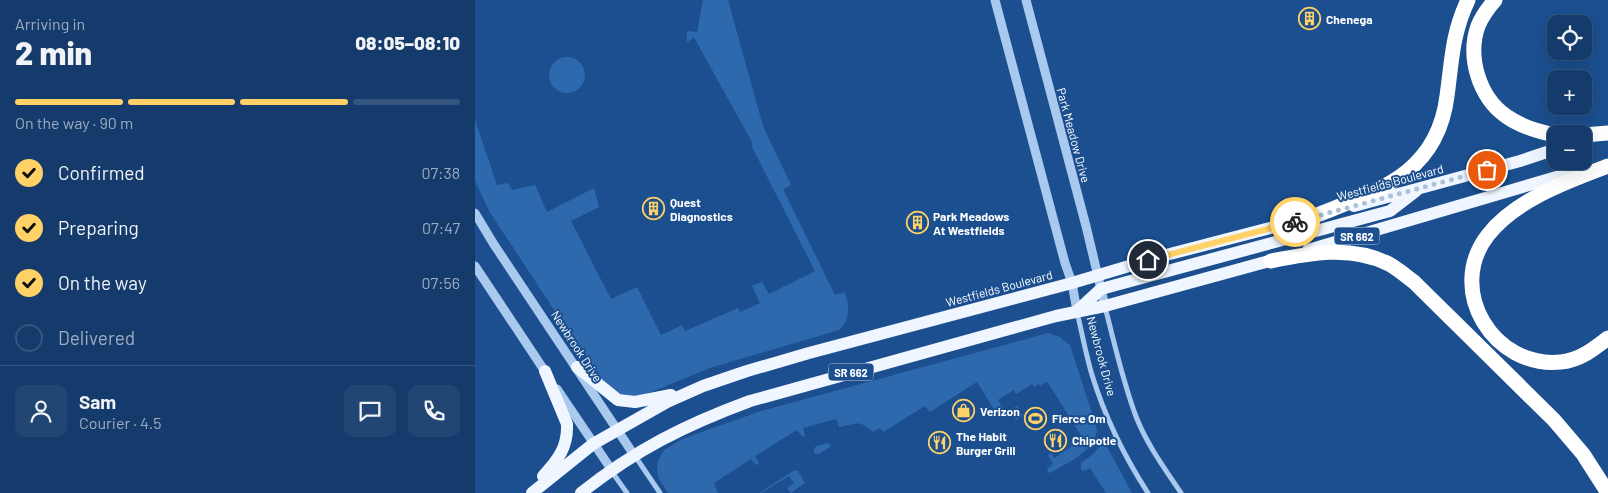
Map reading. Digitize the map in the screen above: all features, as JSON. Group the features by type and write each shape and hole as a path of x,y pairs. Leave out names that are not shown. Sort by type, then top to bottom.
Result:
{"highway":[{"path":"1312,217 1392,183 1415,165 1431,145 1443,117 1455,31 1467,0"},
{"path":"1495,0 1483,14 1475,36 1474,54 1479,79 1490,99 1506,116 1517,122 1547,132"},
{"path":"1592,135 1608,134"},
{"path":"1608,165 1558,184 1527,202 1501,222 1489,233 1479,247 1472,269 1471,284 1473,299 1487,329 1512,351 1523,356 1547,362 1562,362 1587,354 1608,338"},
{"path":"1271,261 1309,253 1343,252 1375,259 1397,268 1415,282 1555,420 1583,454 1607,493"}],"main road":[{"path":"1592,139 1608,134"},
{"name":"Westfields Boulevard","path":"530,493 593,444 617,429 688,392 747,371 1072,283 1166,255 1520,161 1547,152"},
{"name":"SR 662","path":"581,493 611,469 686,426 750,401 1077,311 1105,306 1271,261 1571,172 1608,165"},
{"path":"1077,311 1101,289 1391,211 1420,188"},
{"path":"577,367 611,396 626,402 643,401 688,392"},
{"path":"530,493 563,452 568,434 567,424 545,371"}],"street":[{"name":"Newbrook Drive","path":"995,0 1072,283 1092,374 1100,400 1118,441 1149,493"},
{"name":"Park Meadow Drive","path":"1026,0 1097,276"},
{"name":"Newbrook Drive","path":"475,213 493,244 660,493"},
{"path":"475,266 627,493"},
{"name":"Newbrook Drive","path":"1097,276 1124,381 1138,420 1145,437 1181,493"}],"shaded area":[{"path":"703,0 728,0 763,126 791,185 783,189 835,295 844,292 848,302 847,318 839,330 710,368 644,395 624,395 599,378 489,211 475,181 475,120 497,185 508,183 512,190 535,185 547,212 594,188 599,207 571,221 611,299 637,287 661,335 682,325 685,331 738,308 740,312 760,303 752,286 762,282 769,294 815,271 751,145 753,144 695,39 687,42 687,31 697,32"},
{"path":"567,57 580,62 585,75 580,88 567,93 554,88 549,75 554,62"},
{"path":"1048,333 1060,337 1070,345 1097,429 1092,444 1086,450 1050,473 1047,469 1053,464 1048,455 1051,453 1054,458 1071,447 1070,444 1082,437 1048,383 1046,382 1040,386 1039,384 1035,387 1032,384 1016,394 1014,390 998,400 1003,409 996,413 977,382 930,412 925,406 883,432 880,428 873,432 864,425 857,423 839,427 836,419 803,428 805,436 803,437 797,430 755,456 759,463 758,465 751,459 714,483 718,493 668,493 658,477 657,463 664,450 682,439 761,411"},
{"path":"1017,406 1023,416 1016,420 1009,411"},
{"path":"828,443 830,447 819,454 814,453 816,446"},
{"path":"1102,444 1106,445 1132,493 1106,493 1090,468 1084,471 1081,470 1081,463"},
{"path":"795,470 798,471 805,483 791,493 787,488 794,483 789,476 759,493"}],"way so far":[{"path":"1295,222 1487,170"}],"place":[{"name":"Chenega","path":"1310,19"},
{"name":"Quest Diagnostics","path":"654,209"},
{"name":"Park Meadows At Westfields","path":"917,223"},
{"name":"Verizon","path":"964,411"},
{"name":"Fierce Om","path":"1036,418"},
{"name":"Chipotle","path":"1056,440"},
{"name":"The Habit Burger Grill","path":"940,443"}],"route":[{"path":"1148,260 1295,222"}]}
